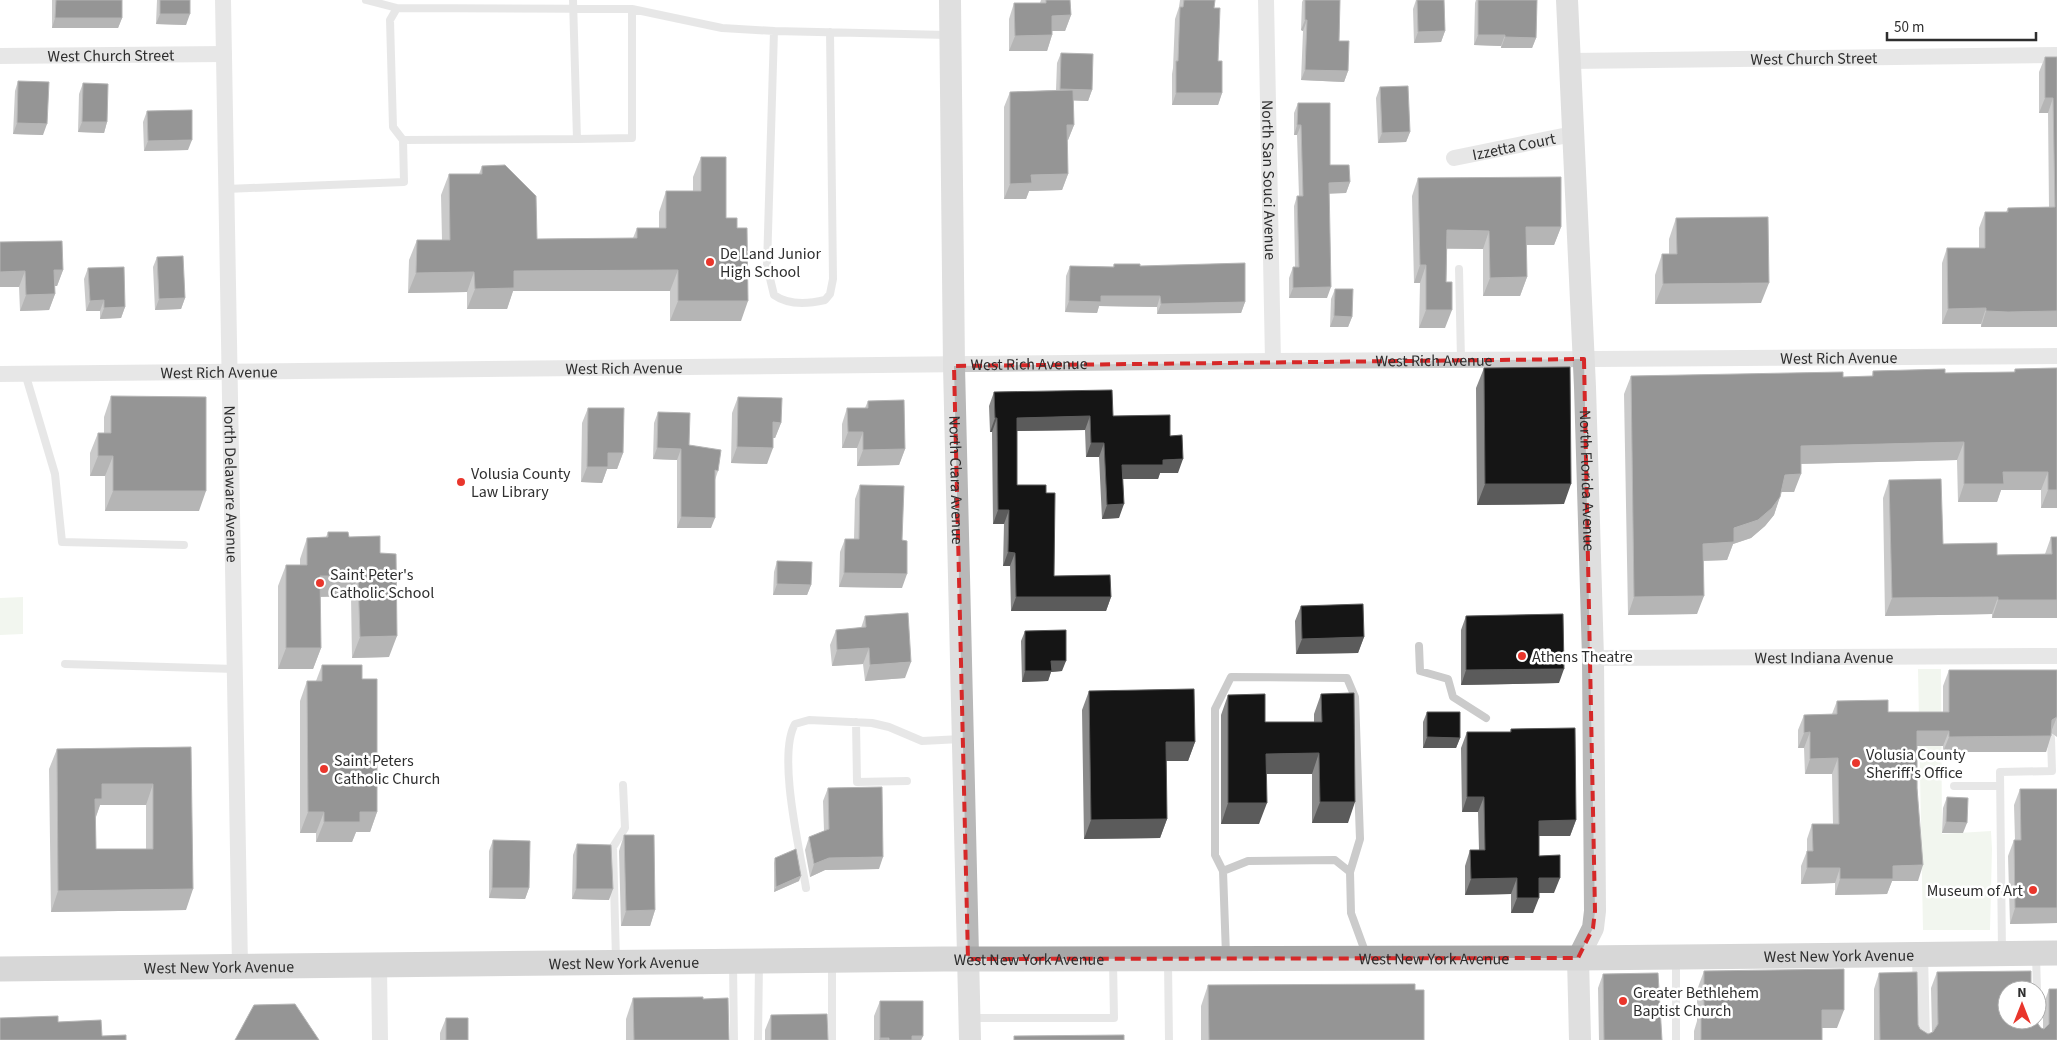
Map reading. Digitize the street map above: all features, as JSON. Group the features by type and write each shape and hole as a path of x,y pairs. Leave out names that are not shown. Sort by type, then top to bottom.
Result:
{"main road":[{"name":"West New York Avenue","path":"0,969 832,960 1578,958 2046,953"}],"street":[{"name":"North Delaware Avenue","path":"223,0 240,966"},
{"name":"North Clara Avenue","path":"950,0 954,366 970,1029"},
{"name":"North San Souci Avenue","path":"1266,0 1273,361"},
{"name":"North Florida Avenue","path":"1567,0 1584,359 1593,658 1595,912 1593,928 1578,958"},
{"name":"West Church Street","path":"0,56 224,54"},
{"name":"West Church Street","path":"1570,61 2057,55"},
{"name":"Izzetta Court","path":"1454,158 1573,134"},
{"name":"West Rich Avenue","path":"0,374 954,366 1273,361 2057,356"},
{"name":"West Indiana Avenue","path":"1593,658 2057,656"},
{"path":"1920,954 1922,1040"},
{"path":"1578,958 1580,1040"},
{"path":"379,965 380,1040"}],"lane":[{"path":"366,0 397,8 632,9 722,28 950,35"},
{"path":"573,0 577,139"},
{"path":"226,189 404,182 403,140 394,127 390,20 397,8"},
{"path":"403,140 632,138 632,9"},
{"path":"774,31 767,266 774,295 781,300 806,303 825,300 830,294 832,279 830,32"},
{"path":"1459,268 1461,360"},
{"path":"25,374 55,474 62,542 184,545"},
{"path":"1419,646 1420,671 1448,679 1453,697 1486,718"},
{"path":"64,664 235,669"},
{"path":"1226,958 1223,871 1215,855 1215,708 1231,677 1347,678 1355,697 1360,839 1350,872 1351,913 1367,958"},
{"path":"806,888 789,778 790,733 795,724 809,720 872,723 889,727 922,741 963,739"},
{"path":"856,722 857,782 907,781"},
{"path":"2002,954 2000,772 2052,771 2051,738"},
{"path":"616,962 613,847 625,828 623,785"},
{"path":"1954,786 2000,786"},
{"path":"1223,871 1248,861 1334,860 1350,872"},
{"path":"2039,980 2046,953"},
{"path":"1676,956 1676,1040"},
{"path":"1168,958 1169,1040"},
{"path":"970,1029 1114,1018 1113,959"},
{"path":"832,960 832,1040"},
{"path":"758,961 758,1040"},
{"path":"733,962 734,1040"}],"highlighted area":[{"path":"1584,359 1595,911 1593,928 1578,958 968,959 954,366"}],"green space":[{"path":"23,597 23,634 0,635 0,598"},
{"path":"1918,669 1941,669 1942,834 1991,831 1990,930 1923,930"}],"building":[{"path":"56,0 122,0 122,18 55,18"},
{"path":"160,0 190,0 190,14 160,14"},
{"path":"1046,0 1070,0 1071,15 1052,16 1052,35 1015,36 1014,3 1046,3"},
{"path":"1184,0 1215,0 1214,8 1220,8 1218,61 1222,61 1222,93 1176,93 1180,7 1183,7"},
{"path":"1305,0 1340,0 1339,41 1349,41 1348,71 1305,70 1307,20 1305,20"},
{"path":"1417,0 1444,0 1445,31 1418,32"},
{"path":"1478,0 1537,0 1536,38 1478,35"},
{"path":"1061,53 1093,54 1092,90 1060,89"},
{"path":"2045,57 2057,57 2057,311 2008,312 1986,311 1986,308 1948,309 1947,248 1985,248 1985,212 2008,212 2008,208 2055,207 2053,98 2045,98"},
{"path":"18,81 49,82 47,124 17,123"},
{"path":"83,83 108,84 107,122 82,122"},
{"path":"1408,86 1410,132 1382,133 1380,87"},
{"path":"1073,90 1074,125 1067,125 1068,174 1031,175 1032,183 1010,184 1010,92"},
{"path":"1298,103 1330,103 1330,165 1349,165 1350,182 1329,183 1331,287 1293,288 1293,267 1299,267 1297,196 1303,196 1301,125 1297,125"},
{"path":"192,110 192,140 148,141 147,111"},
{"path":"701,157 726,157 726,218 737,218 737,228 747,228 748,301 678,301 678,270 514,271 514,288 475,289 474,272 416,273 417,240 450,240 449,174 482,174 482,166 505,165 536,196 537,239 637,238 637,228 666,228 666,191 701,191"},
{"path":"1561,177 1561,227 1526,227 1527,277 1490,278 1489,231 1447,230 1446,282 1452,282 1452,310 1426,310 1426,265 1420,265 1418,178"},
{"path":"1768,217 1769,283 1663,284 1662,254 1677,254 1676,218"},
{"path":"62,241 63,270 54,270 55,294 26,295 25,271 0,272 0,242"},
{"path":"183,256 185,298 159,299 157,257"},
{"path":"1245,263 1245,302 1161,304 1160,296 1101,296 1101,302 1069,301 1070,266 1114,267 1114,264 1140,264 1140,266"},
{"path":"124,267 125,307 104,308 104,300 90,301 88,268"},
{"path":"1335,289 1353,289 1352,317 1334,316"},
{"path":"1570,367 1571,484 1485,484 1484,368"},
{"path":"2057,368 2057,490 2048,490 2048,472 2003,472 2004,484 1964,484 1964,442 1801,446 1801,474 1785,475 1780,497 1772,508 1758,520 1734,528 1734,542 1703,544 1704,596 1634,597 1631,376 1843,372 1843,377 1873,376 1873,371 1945,369 1945,373 2015,372 2015,369"},
{"path":"1112,390 1113,416 1170,415 1170,436 1182,435 1183,459 1163,460 1163,465 1122,465 1124,504 1107,505 1104,443 1091,443 1090,416 1017,418 1017,485 1046,485 1046,493 1055,493 1054,576 1110,575 1111,597 1016,597 1015,553 1008,552 1009,510 998,510 997,418 995,418 994,392"},
{"path":"111,396 206,397 206,491 113,491 113,456 98,456 98,433 111,433"},
{"path":"738,397 782,398 781,423 773,422 773,448 737,447"},
{"path":"904,400 905,449 863,450 863,432 848,432 847,408 868,408 868,401"},
{"path":"588,408 624,408 623,453 608,453 608,467 587,467"},
{"path":"658,412 690,413 689,445 721,450 718,471 715,470 715,518 681,517 681,449 657,448"},
{"path":"1941,479 1943,544 1997,543 1997,555 2052,554 2051,537 2057,537 2057,600 1998,600 1998,597 1892,598 1889,480"},
{"path":"860,485 904,486 902,540 907,541 907,574 844,573 845,539 859,539"},
{"path":"328,532 348,532 349,537 380,536 380,553 396,554 397,636 360,637 358,576 320,576 321,648 286,648 286,565 307,565 307,538 328,537"},
{"path":"777,561 812,562 811,585 777,584"},
{"path":"1363,604 1364,637 1302,639 1301,606"},
{"path":"908,613 911,662 870,665 869,648 837,650 836,630 866,627 865,616"},
{"path":"1563,614 1564,669 1466,670 1466,616"},
{"path":"1066,630 1066,661 1051,661 1052,671 1025,671 1025,631"},
{"path":"322,665 362,665 362,679 377,679 377,812 360,812 360,822 324,822 324,812 308,812 307,681 322,681"},
{"path":"1949,670 2057,670 2057,717 2052,720 2051,736 1949,737 1949,731 1917,731 1917,788 1923,865 1893,866 1893,879 1840,879 1840,868 1807,868 1807,851 1813,851 1812,824 1839,824 1838,758 1810,759 1810,732 1804,733 1804,715 1837,714 1837,701 1888,700 1888,712 1949,712"},
{"path":"1194,689 1195,742 1166,742 1167,819 1091,820 1089,691"},
{"path":"1354,693 1355,802 1320,802 1319,753 1266,754 1267,803 1228,803 1228,695 1265,694 1265,722 1322,722 1321,694"},
{"path":"1427,712 1460,712 1460,738 1427,737"},
{"path":"1575,728 1576,820 1539,821 1539,856 1560,855 1560,878 1539,878 1539,898 1517,898 1517,878 1471,879 1470,850 1485,850 1484,797 1467,797 1467,732 1511,732 1511,729"},
{"path":"191,747 193,889 58,891 57,749","holes":["102,784 153,784 153,849 96,849 95,799 102,799"]},
{"path":"882,787 883,857 829,858 814,864 809,837 829,829 828,788"},
{"path":"2020,789 2057,789 2057,908 2015,908 2014,840 2021,840"},
{"path":"1947,797 1968,798 1967,823 1946,822"},
{"path":"624,835 654,835 655,910 626,911"},
{"path":"493,840 530,841 529,888 492,888"},
{"path":"577,844 611,845 613,889 576,889"},
{"path":"796,849 801,876 776,887 775,858"},
{"path":"1844,969 1844,1010 1822,1010 1822,1040 1701,1040 1701,1012 1704,1012 1704,971"},
{"path":"2031,971 2031,980 1997,980 1997,1030 2047,1030 2049,1024 2049,989 2057,989 2057,1040 1880,1040 1879,973 1917,972 1918,1025 1920,1029 1928,1034 1933,1032 1938,1024 1937,972"},
{"path":"1658,973 1662,1040 1604,1040 1603,974"},
{"path":"1415,984 1415,990 1424,990 1424,1040 1209,1040 1208,985"},
{"path":"703,997 703,999 728,998 729,1040 634,1040 633,998"},
{"path":"880,1001 923,1001 923,1036 912,1036 912,1040 880,1038"},
{"path":"295,1004 319,1040 235,1040 254,1005"},
{"path":"827,1014 828,1040 771,1040 771,1015"},
{"path":"58,1016 58,1022 101,1020 102,1036 126,1035 126,1040 0,1040 0,1018"},
{"path":"446,1018 468,1018 468,1040 446,1040"},
{"path":"1124,1035 1124,1040 1014,1040 1014,1036"}],"place":[{"name":"De Land Junior High School","path":"710,262"},
{"name":"Volusia County Law Library","path":"461,482"},
{"name":"Saint Peter's Catholic School","path":"320,583"},
{"name":"Athens Theatre","path":"1522,656"},
{"name":"Volusia County Sheriff's Office","path":"1856,763"},
{"name":"Saint Peters Catholic Church","path":"324,769"},
{"name":"Museum of Art","path":"2033,890"},
{"name":"Greater Bethlehem Baptist Church","path":"1623,1001"}]}
